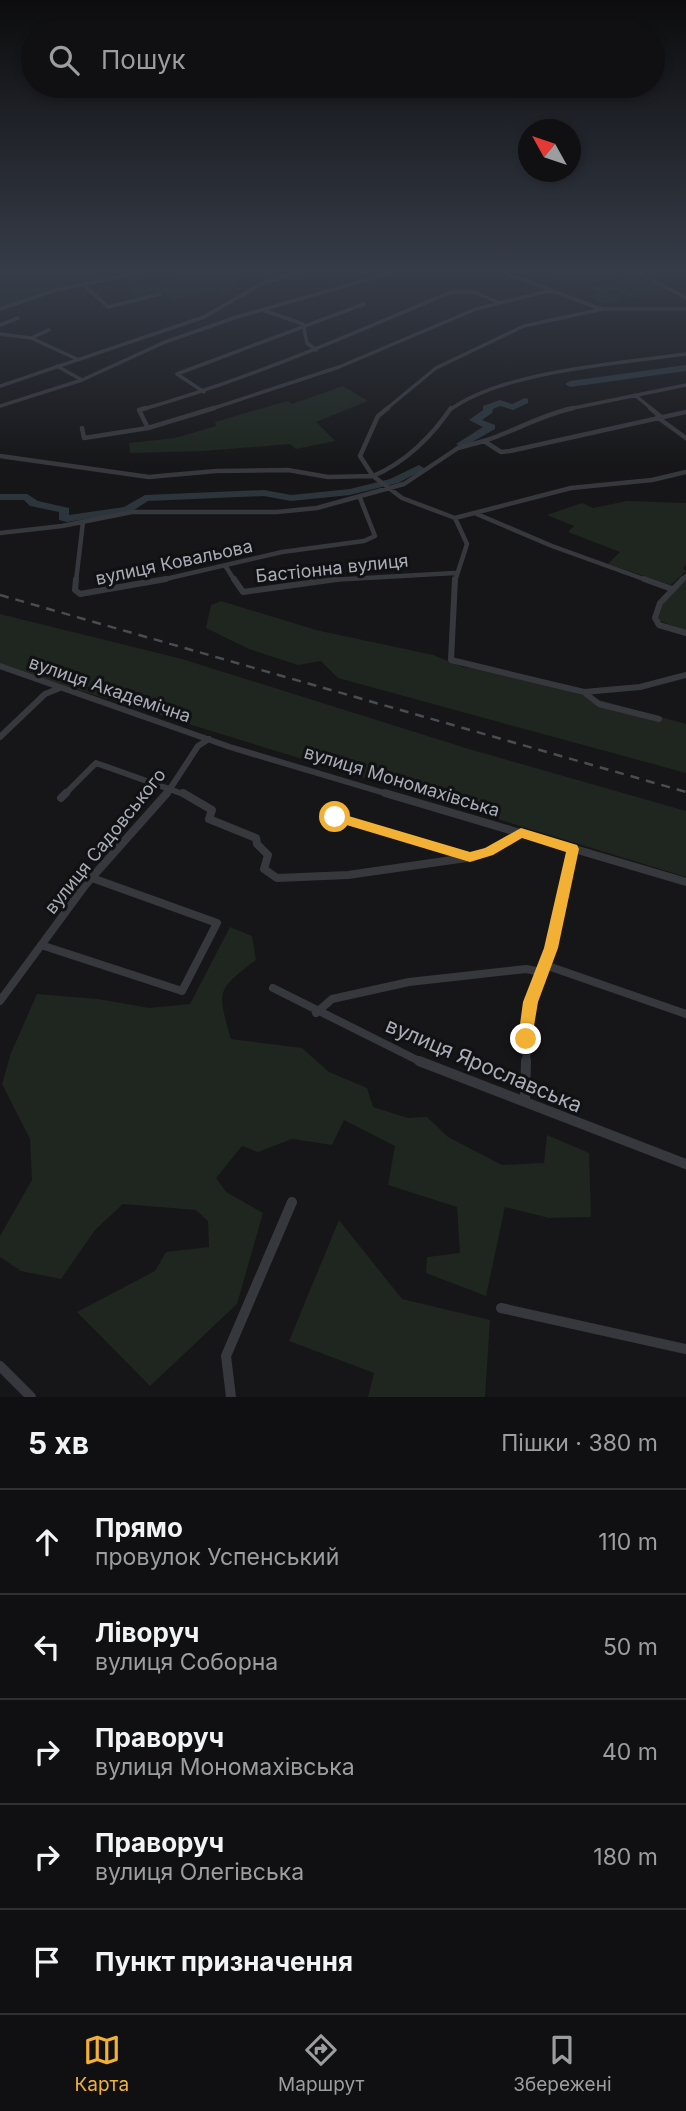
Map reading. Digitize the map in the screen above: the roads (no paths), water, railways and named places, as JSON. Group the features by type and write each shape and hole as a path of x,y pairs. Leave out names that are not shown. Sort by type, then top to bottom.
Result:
{"street":[{"path":"0,386 143,337"},
{"path":"0,406 82,380 185,337"},
{"path":"204,392 177,374 273,337"},
{"path":"304,337 316,350"},
{"path":"148,428 139,410 204,392 347,337"},
{"path":"82,428 84,438 148,428 339,367 409,337"},
{"path":"501,337 436,368 374,421 360,456 373,477 402,498 455,518 571,488 652,480 686,472"},
{"path":"4,341 31,338 77,359"},
{"path":"0,456 149,477 216,471 288,470 328,477 373,477 390,469 408,455 440,424 451,408 496,387 573,370 686,354"},
{"path":"57,366 82,380"},
{"name":"вулиця Ковальова","path":"360,498 375,536 364,541 282,552 226,567 96,593 80,594 75,590 83,523 132,512 277,512 317,508 404,484 448,454 510,433 544,414 686,385"},
{"path":"635,395 686,438"},
{"path":"484,442 501,452 510,451 686,412"},
{"path":"477,514 552,546 672,589"},
{"path":"455,518 467,544 455,573 451,660 584,692 640,687 686,675"},
{"path":"0,533 83,523"},
{"name":"Бастіонна вулиця","path":"226,567 243,592 317,580 455,573"},
{"path":"686,576 660,603 655,621 686,634"},
{"name":"вулиця Академічна","path":"0,666 211,738 230,747"},
{"path":"49,692 50,683"},
{"path":"0,737 49,692 61,687"},
{"path":"584,692 599,704 659,719"},
{"path":"192,732 198,739 198,746"},
{"name":"вулиця Садовського","path":"0,1001 92,878 171,789 198,746 211,738"},
{"name":"вулиця Мономахівська","path":"230,747 686,882"},
{"path":"61,798 96,763 176,789 212,810 209,819 256,838 257,844 268,855 264,869 276,878 348,875 470,857 489,852 521,833"},
{"path":"335,817 470,857"},
{"path":"525,1100 529,1014 545,965 573,849"},
{"path":"41,945 182,991 217,923 92,878"},
{"path":"545,965 686,1014"},
{"path":"316,1013 332,999 409,982 526,969 536,971 540,978"},
{"name":"вулиця Ярославська","path":"273,988 316,1013 414,1059 686,1164"},
{"path":"232,1397 226,1356 292,1202"},
{"path":"501,1308 686,1349"},
{"path":"0,1366 31,1397"}],"waterway":[{"path":"570,384 686,368"},
{"path":"461,444 491,427 474,420 489,411 486,408 500,403 513,407 525,401"},
{"path":"0,497 27,497 34,504 65,510 63,518 67,519 127,510 145,498 264,493 291,498 350,492 394,481 419,468"}],"railway":[{"path":"0,595 686,792"}]}
